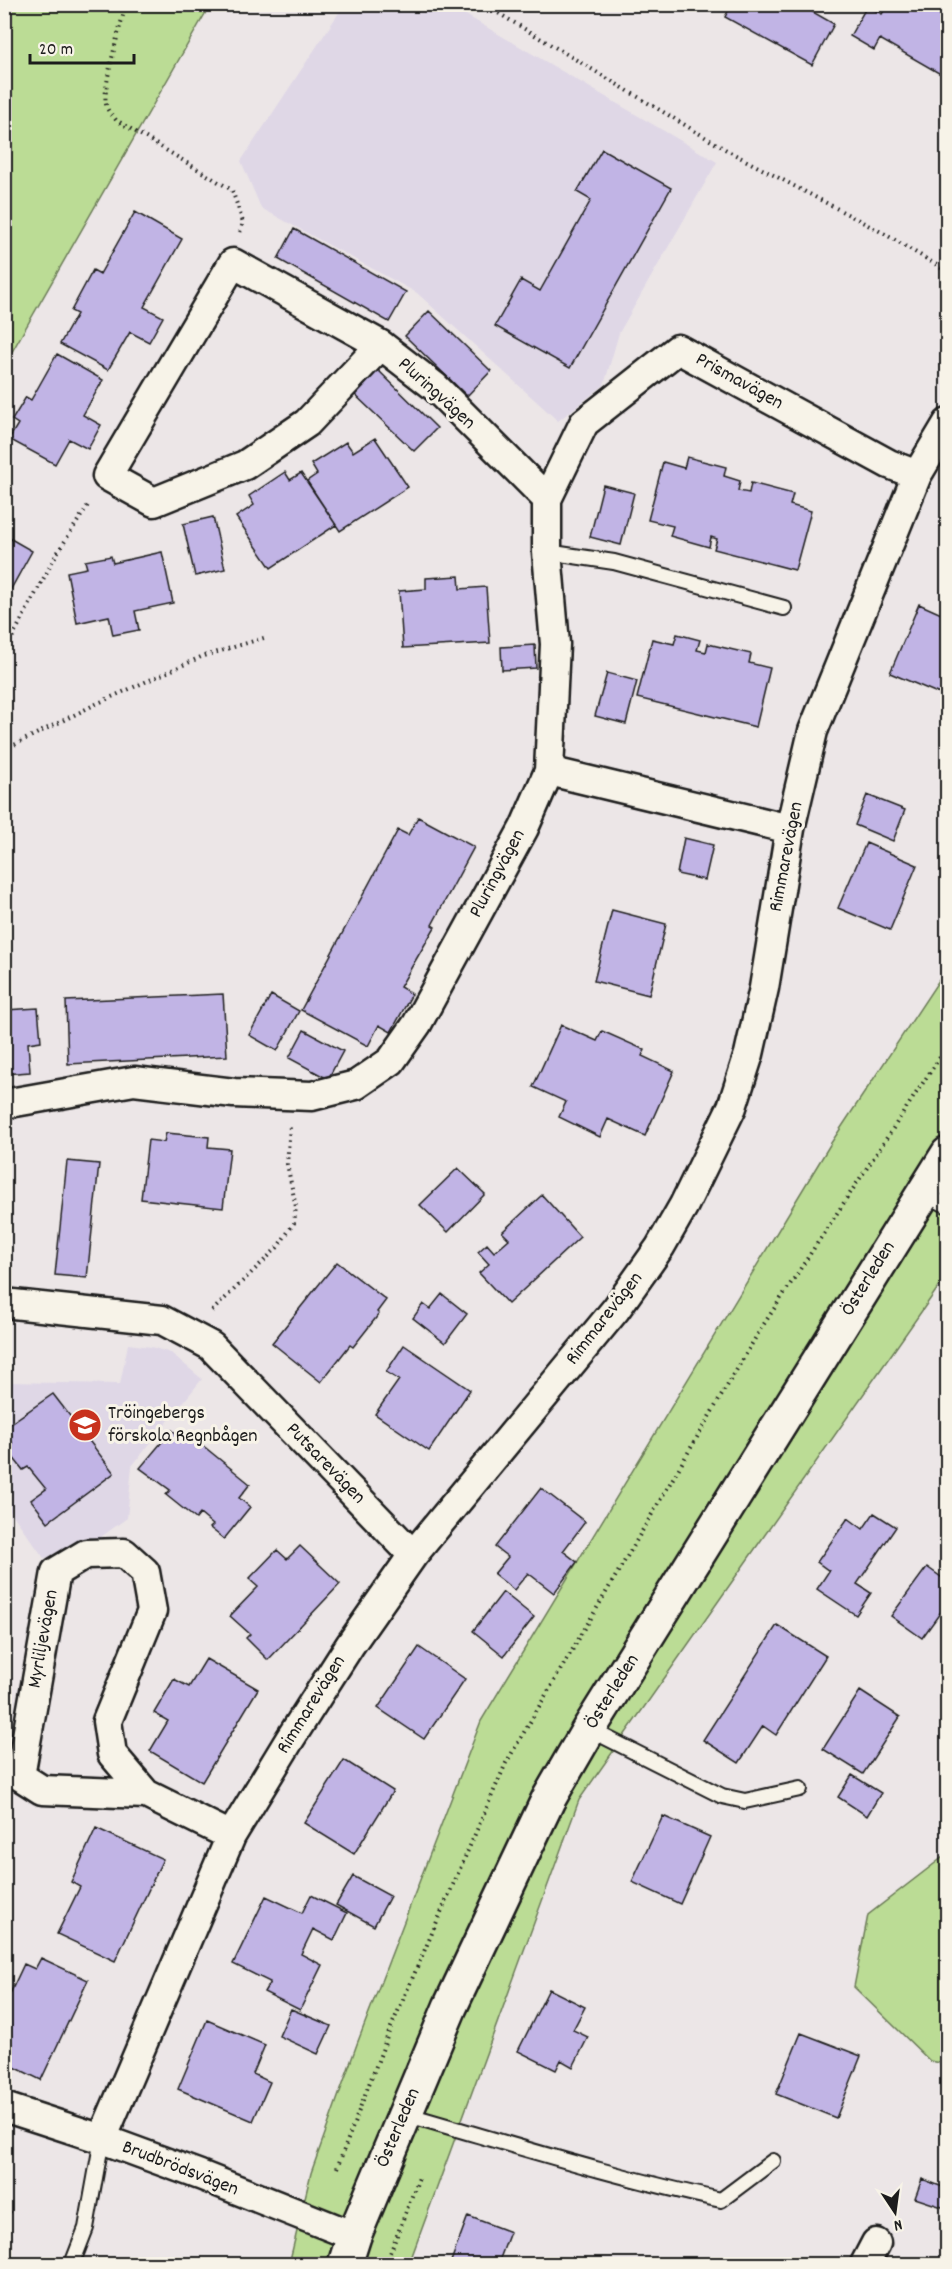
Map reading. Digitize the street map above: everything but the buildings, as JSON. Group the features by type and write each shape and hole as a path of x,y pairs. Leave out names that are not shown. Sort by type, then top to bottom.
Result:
{"street":[{"name":"Pluringvägen","path":"4,1104 134,1081 234,1093 312,1096 356,1085 391,1061 423,1014 524,828 549,771 555,644 548,552 547,499 434,386 381,345 233,263"},
{"path":"107,476 233,263"},
{"name":"Pluringvägen","path":"107,476 154,502 245,465 307,423 381,345"},
{"name":"Prismavägen","path":"547,499 584,423 678,349 889,464 917,475"},
{"name":"Rimmarevägen","path":"102,2139 231,1836 350,1645 413,1555 616,1309 660,1247 684,1205 732,1107 749,1054 764,988 790,829 813,731 917,475 948,423"},
{"path":"549,771 790,829"},
{"name":"Österleden","path":"349,2250 450,2007 548,1800 589,1729 935,1199 948,1154"},
{"name":"Putsarevägen","path":"4,1303 162,1320 211,1346 413,1555"},
{"name":"Myrliljevägen","path":"146,1794 42,1790 20,1776 56,1572 86,1554 124,1553 145,1572 152,1611 107,1721 112,1754 146,1794 231,1836"},
{"name":"Brudbrödsvägen","path":"4,2107 102,2139 200,2175 349,2250"}],"lane":[{"path":"548,552 614,562 784,608"},
{"path":"589,1729 722,1796 744,1800 800,1789"},
{"path":"405,2114 547,2157 654,2186 721,2200 773,2161"},
{"path":"72,2265 86,2228 102,2139"}],"path":[{"path":"126,4 107,86 106,104 109,112 116,120 232,190 243,222 233,263"},
{"path":"483,4 729,152 885,234 948,272"},
{"path":"4,653 56,555 107,476"},
{"path":"4,750 96,704 201,657 267,637"},
{"path":"337,2168 389,2032 506,1763 760,1330 948,1045"},
{"path":"186,1333 213,1311 277,1248 294,1223 296,1207 287,1164 293,1095"}],"shaded area":[{"path":"447,4 717,162 619,333 604,385 558,421 417,293 261,208 241,161 344,5"},
{"name":"Tröingebergs förskola Regnbågen","path":"128,1344 171,1353 202,1379 132,1466 127,1518 83,1550 44,1558 5,1504 4,1382 120,1384"}],"green space":[{"path":"4,5 210,5 5,364"},
{"path":"947,968 947,1275 579,1800 409,2264 289,2264 311,2173 357,2044 481,1721 831,1143"},
{"path":"947,1854 947,2064 930,2061 854,1987 868,1915"}],"place":[{"name":"Tröingebergs förskola Regnbågen","path":"85,1425"}]}
